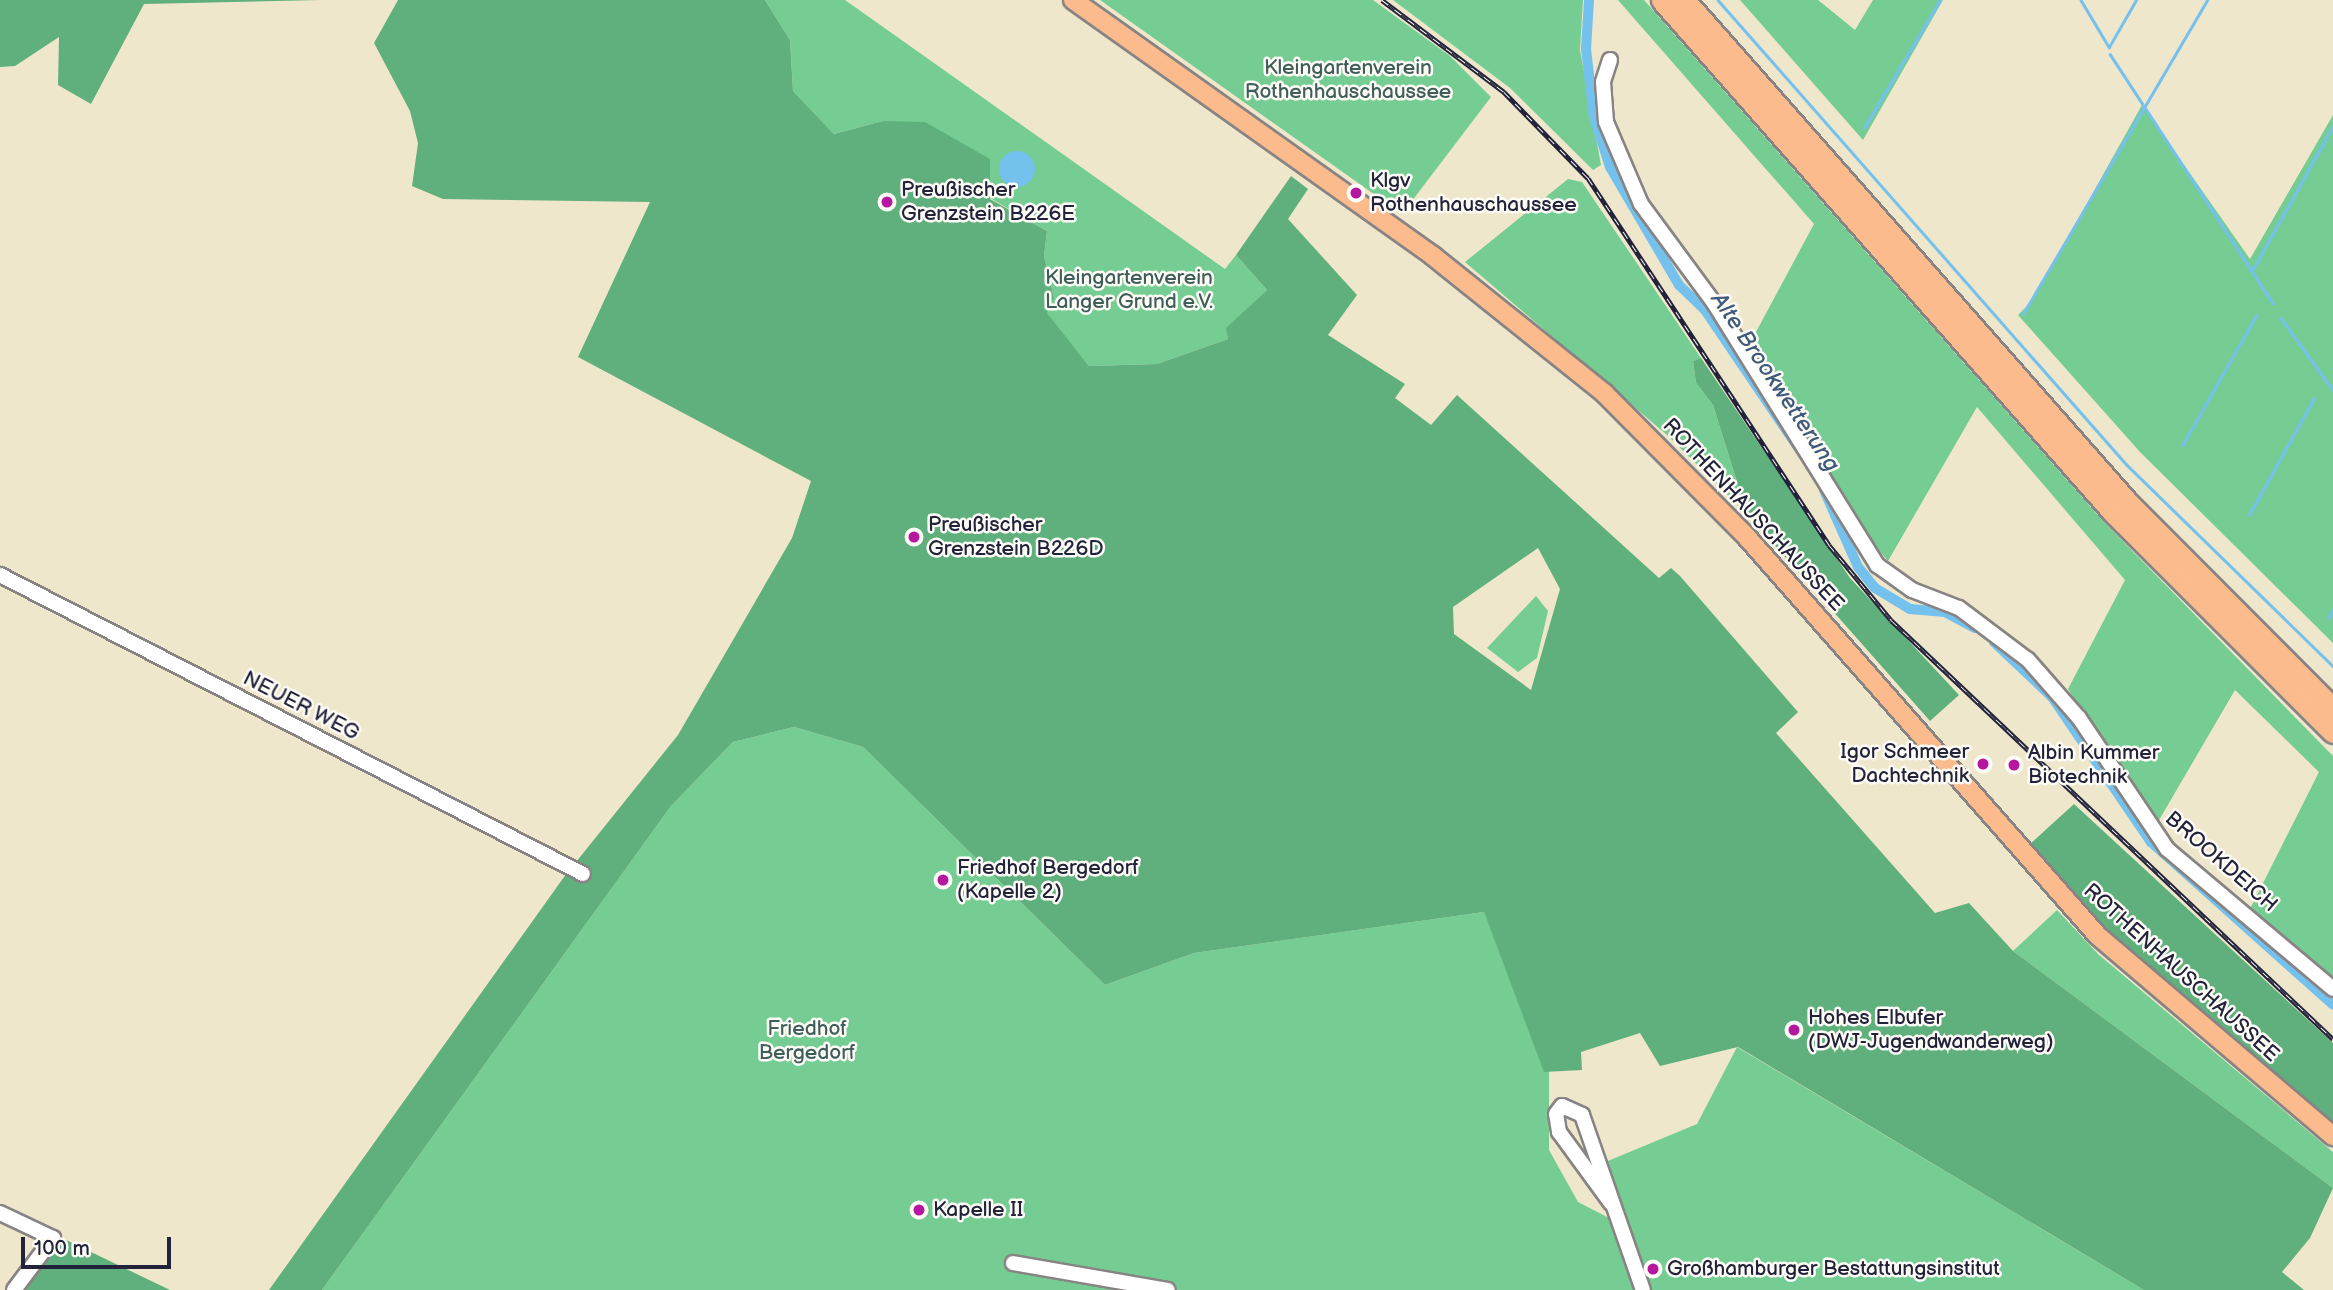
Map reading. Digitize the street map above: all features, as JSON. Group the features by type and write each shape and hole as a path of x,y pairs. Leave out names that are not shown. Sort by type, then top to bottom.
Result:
{"highway":[{"path":"1662,0 2113,512 2333,732"},
{"path":"1684,0 2127,502 2333,709"}],"main road":[{"name":"ROTHENHAUSCHAUSSEE","path":"1073,0 1443,262 1604,393 1745,535 2098,936 2333,1136"}],"street":[{"name":"BROOKDEICH","path":"1610,60 1603,82 1606,122 1641,204 1721,314 1878,565 1912,590 1959,608 2028,660 2079,718 2168,849 2333,989"},
{"name":"NEUER WEG","path":"0,575 583,874"},
{"path":"1611,1203 1559,1132 1556,1114 1562,1106 1582,1115 1643,1290"},
{"path":"0,1213 53,1238 13,1290"},
{"path":"1013,1263 1168,1290"}],"green space":[{"path":"0,0 321,0 144,4 91,104 58,85 59,37 15,66 0,67"},
{"path":"398,0 765,0 790,40 793,91 834,134 883,121 925,122 990,159 990,199 1047,231 1044,256 1054,298 1047,313 1089,366 1157,364 1228,339 1226,328 1267,290 1236,255 1291,176 1308,189 1288,219 1357,295 1328,335 1405,384 1395,398 1431,425 1457,395 1659,578 1671,568 1680,576 1798,712 1776,733 1935,913 1969,903 2013,951 2333,1188 2310,1238 2282,1272 2304,1290 2144,1290 1738,1047 1660,1066 1640,1033 1581,1052 1582,1070 1544,1072 1484,912 1194,953 1105,985 863,747 794,727 733,742 671,806 322,1290 269,1290 564,877 678,735 792,538 811,481 578,357 650,202 443,199 412,186 418,143 410,111 374,43","holes":["1538,548 1560,589 1531,690 1454,634 1453,607"]},
{"name":"Kleingartenverein Langer Grund e.V.","path":"765,0 845,0 1225,269 1236,255 1267,290 1227,328 1228,339 1157,364 1089,366 1046,313 1054,298 1044,256 1047,231 990,198 990,159 883,121 834,134 793,91 790,40"},
{"name":"Kleingartenverein Rothenhauschaussee","path":"1100,0 1373,0 1450,56 1491,97 1402,214"},
{"path":"1393,0 1583,0 1580,50 1601,165 1593,170 1510,88"},
{"path":"1618,0 1644,0 2104,522 2333,756 2333,979 2250,909 2319,772 2235,690 2155,827 2068,689 2125,580 1977,407 1888,561 1864,533 1749,345 1814,224"},
{"path":"1740,0 1818,0 1855,30 1873,0 1943,0 1863,140"},
{"path":"2142,105 2250,259 2333,115 2333,643 2140,452 2018,315 2033,300"},
{"path":"1568,179 1582,182 1701,358 1693,361 1696,383 1713,405 1747,514 1667,435 1465,262"},
{"path":"1701,358 1850,578 1959,695 1930,721 1747,514 1713,405 1696,383 1693,361"},
{"path":"1536,596 1548,611 1537,658 1518,672 1487,648"},
{"name":"Friedhof Bergedorf","path":"794,727 863,747 1105,985 1194,953 1484,912 1549,1071 1549,1150 1578,1202 1613,1220 1638,1290 322,1290 671,806 733,742"},
{"path":"2074,804 2333,1043 2333,1123 2133,958 2076,902 2030,844"},
{"path":"2057,910 2098,954 2333,1152 2333,1188 2013,951"},
{"path":"1737,1047 2144,1290 1648,1290 1603,1163 1697,1124"},
{"path":"64,1239 170,1290 20,1290 54,1242"}],"water":[{"path":"1017,151 1030,156 1035,169 1030,182 1017,187 1004,182 999,169 1004,156"}],"waterway":[{"name":"Alte Brookwetterung","path":"1589,0 1586,49 1594,117 1610,167 1679,285 1705,310 1803,455"},
{"path":"1718,0 2126,464 2333,666"},
{"path":"1864,128 1940,0"},
{"path":"2081,0 2109,47 2136,0"},
{"path":"2023,314 2207,0"},
{"path":"2110,54 2273,303"},
{"path":"2252,271 2333,126"},
{"path":"2182,446 2256,316"},
{"path":"2281,318 2333,390"},
{"path":"2249,515 2314,398"},
{"name":"Alte Brookwetterung","path":"1824,490 1858,567 1875,588 1910,609 1945,612 1975,628"},
{"path":"2328,618 2333,609"},
{"name":"Alte Brookwetterung","path":"1994,642 2052,697 2151,842 2333,1005"}],"railway":[{"path":"1382,0 1504,92 1588,178 1829,545 1891,620 2333,1039"}],"place":[{"name":"Klgv Rothenhauschaussee","path":"1356,193"},
{"name":"Preußischer Grenzstein B226E","path":"887,202"},
{"name":"Preußischer Grenzstein B226D","path":"914,537"},
{"name":"Igor Schmeer Dachtechnik","path":"1983,764"},
{"name":"Albin Kummer Biotechnik","path":"2014,765"},
{"name":"Friedhof Bergedorf (Kapelle 2)","path":"943,880"},
{"name":"Hohes Elbufer (DWJ-Jugendwanderweg)","path":"1794,1030"},
{"name":"Kapelle II","path":"919,1210"},
{"name":"Großhamburger Bestattungsinstitut","path":"1653,1269"}]}
